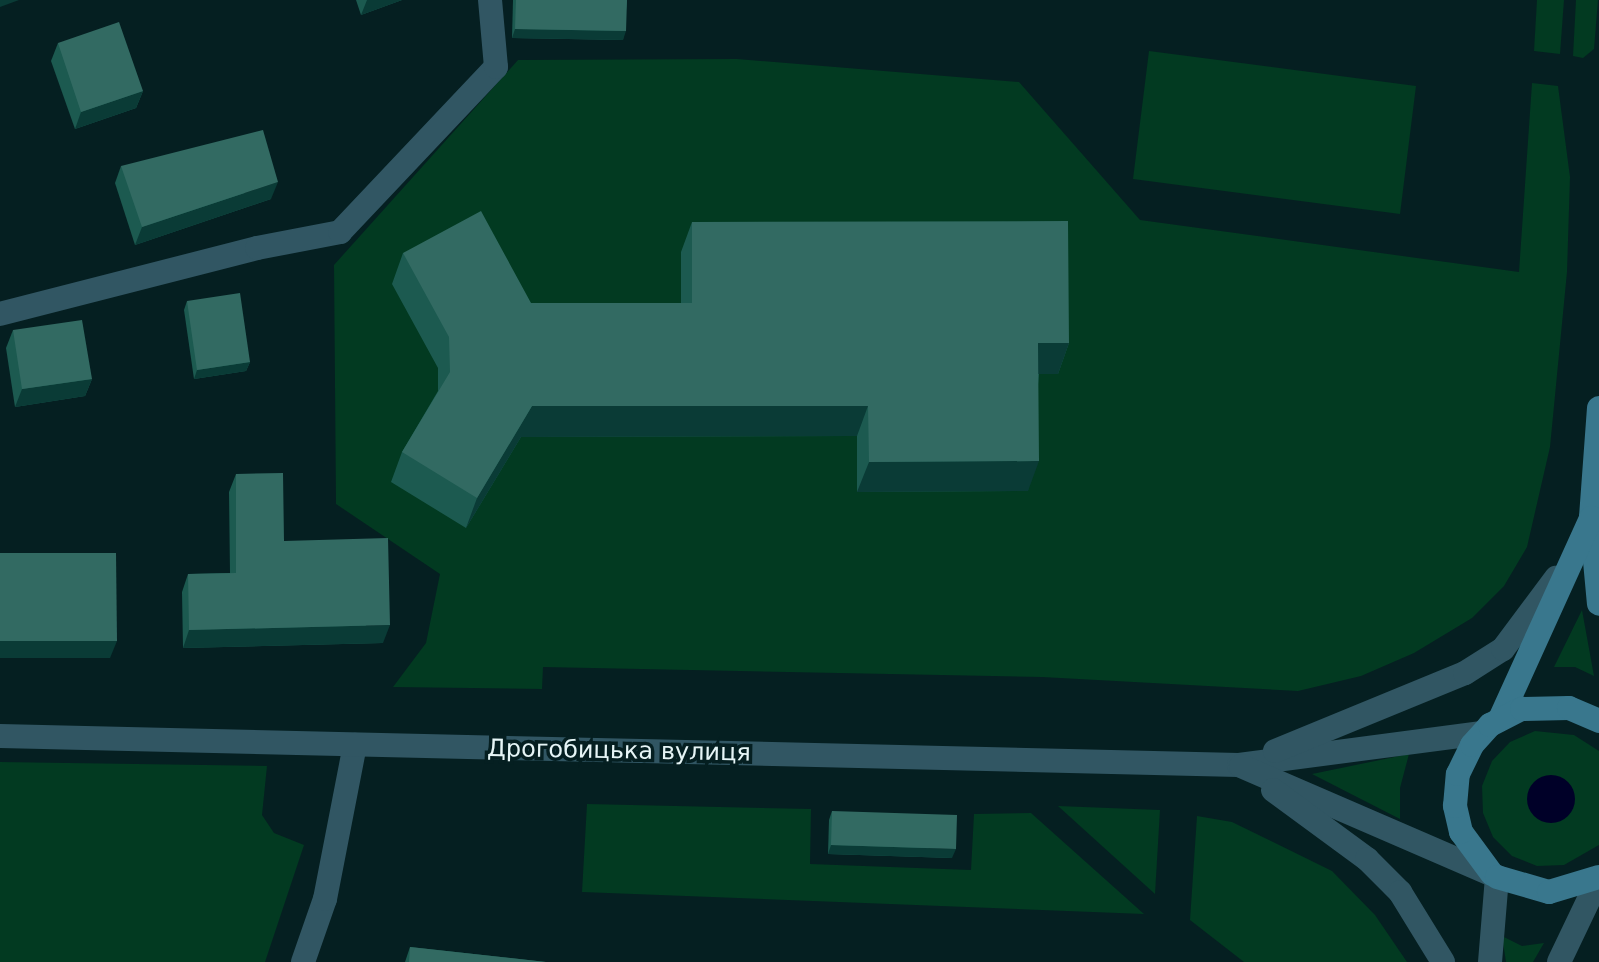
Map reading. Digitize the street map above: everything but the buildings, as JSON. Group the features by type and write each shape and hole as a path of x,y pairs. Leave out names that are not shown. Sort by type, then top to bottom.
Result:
{"main road":[{"path":"1599,408 1591,518 1599,604"},
{"path":"1591,518 1599,544"},
{"path":"1591,518 1491,726 1464,759 1455,806 1461,832 1495,875 1549,892 1599,877"},
{"path":"1491,726 1545,705 1569,708 1599,721"}],"street":[{"path":"0,314 257,248 340,232 496,67 490,0"},
{"path":"1239,765 1404,701 1503,649 1546,596 1591,518"},
{"path":"1239,765 1491,726"},
{"name":"Дрогобицька вулиця","path":"0,736 1239,765"},
{"path":"303,962 328,884 355,745"},
{"path":"1239,765 1495,875 1490,962"},
{"path":"1239,765 1367,859 1400,892 1443,962"},
{"path":"1559,962 1599,877"}],"green space":[{"path":"1537,0 1564,0 1560,54 1534,51"},
{"path":"1576,0 1598,0 1594,49 1583,58 1573,56"},
{"path":"1149,51 1416,86 1400,214 1133,179"},
{"path":"737,59 1019,82 1140,220 1519,272 1532,83 1558,86 1570,177 1567,272 1550,447 1527,547 1504,586 1472,618 1414,653 1361,676 1298,691 1042,677 543,667 542,689 393,687 426,643 440,574 336,504 334,265 518,60"},
{"path":"1582,610 1594,676 1575,667 1554,667"},
{"path":"1535,731 1574,735 1599,751 1599,845 1564,865 1537,866 1512,856 1493,837 1483,813 1482,786 1492,761 1510,742"},
{"path":"1409,754 1400,788 1400,819 1312,774"},
{"path":"0,762 267,766 262,815 274,833 304,845 265,962 0,962"},
{"path":"587,804 811,809 810,864 971,870 974,814 1031,813 1144,914 582,892"},
{"path":"1058,806 1160,810 1155,894"},
{"path":"1197,816 1232,822 1332,871 1375,915 1407,962 1244,962 1190,920"},
{"path":"1502,936 1522,946 1544,943 1533,962 1506,962"}],"water":[{"path":"1551,775 1568,782 1575,799 1568,816 1551,823 1534,816 1527,799 1534,782"}]}
